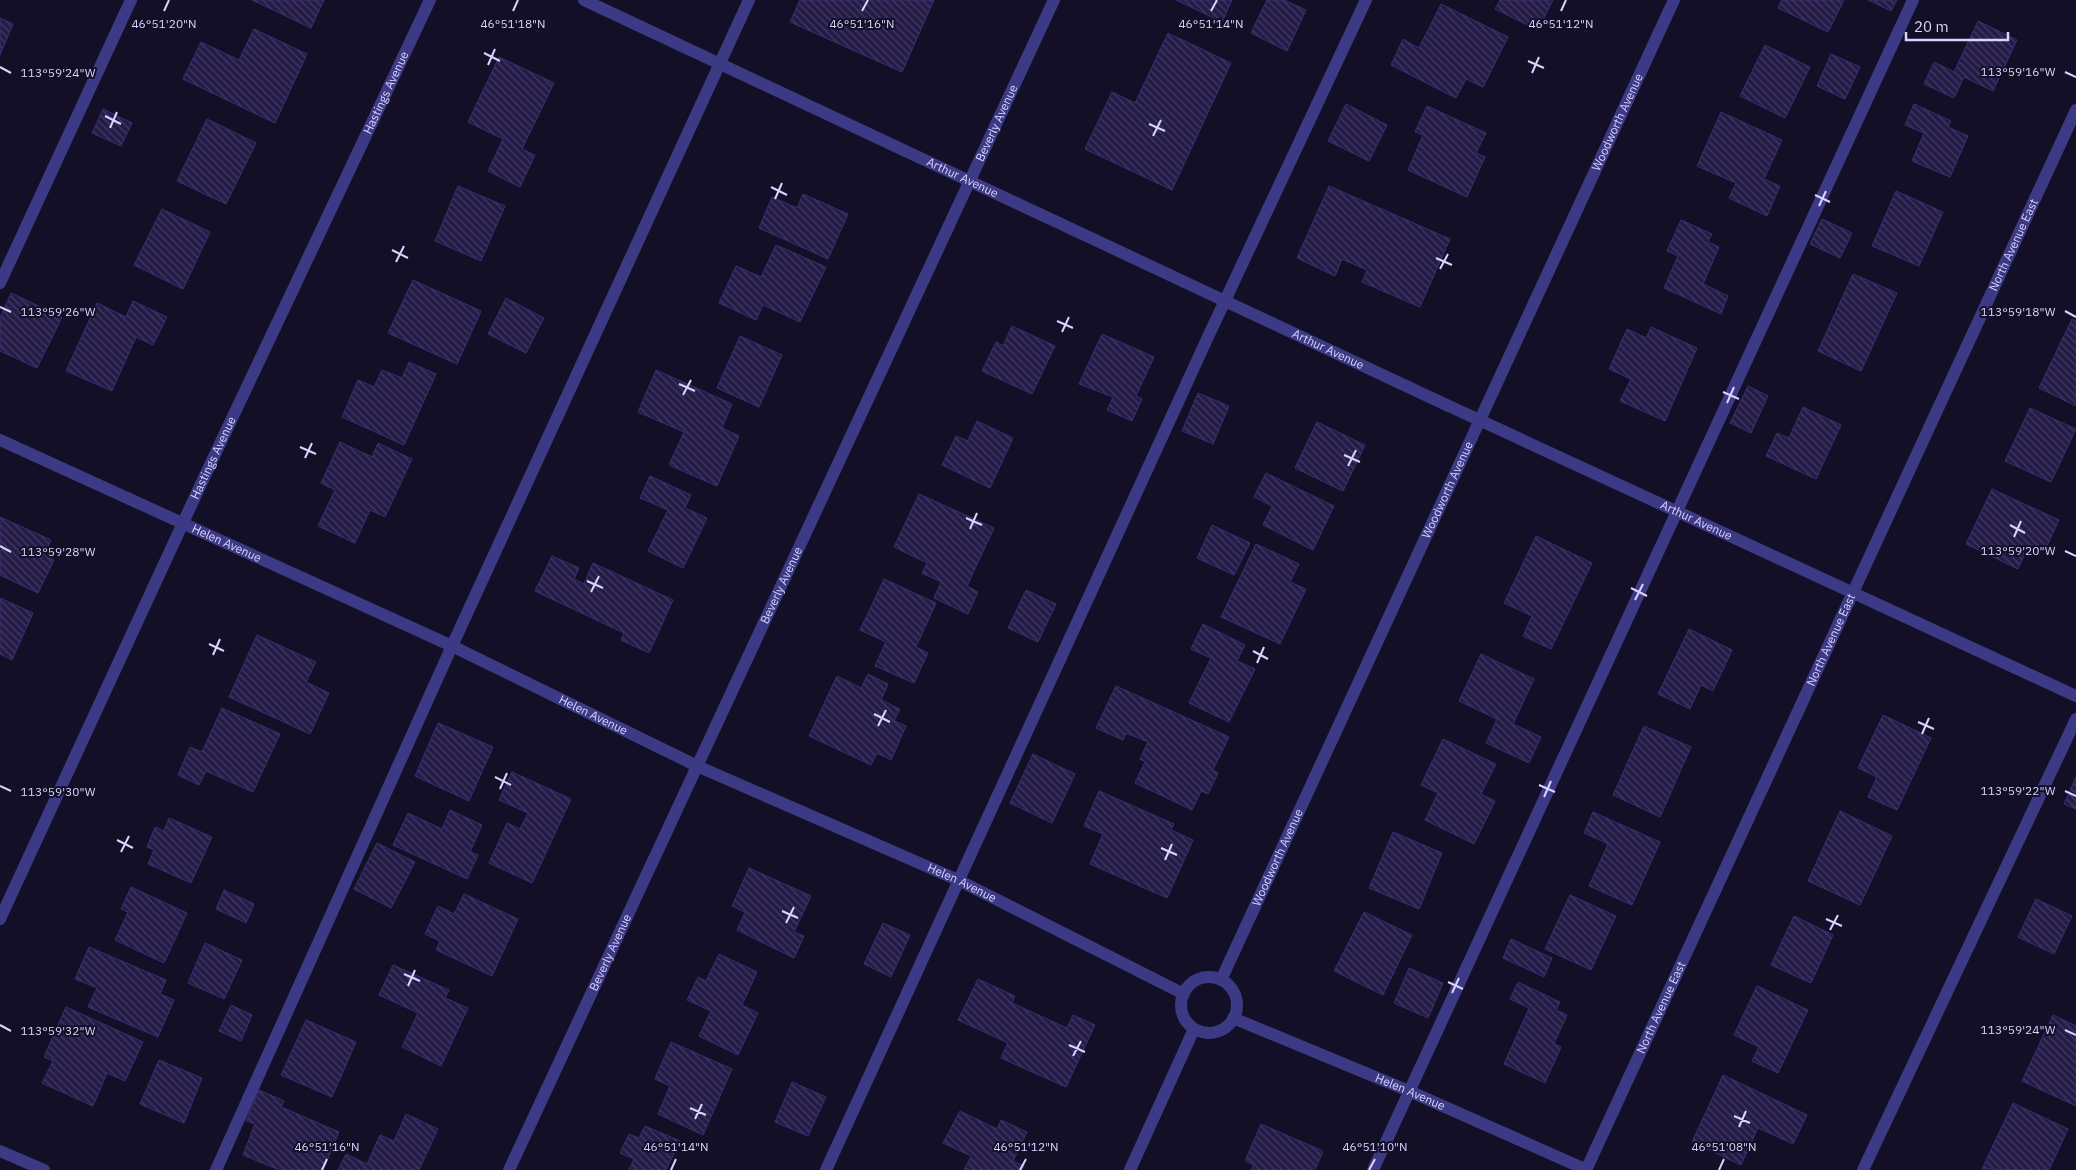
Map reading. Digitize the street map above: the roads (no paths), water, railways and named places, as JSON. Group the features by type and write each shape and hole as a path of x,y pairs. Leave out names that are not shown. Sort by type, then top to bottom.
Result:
{"street":[{"path":"0,284 131,0"},
{"name":"Hastings Avenue","path":"0,919 183,522 430,0"},
{"name":"Arthur Avenue","path":"584,0 1676,512 2076,696"},
{"path":"216,1170 452,646 749,0"},
{"name":"Beverly Avenue","path":"509,1170 1054,0"},
{"path":"826,1170 1225,301 1366,0"},
{"name":"Woodworth Avenue","path":"1220,980 1674,0"},
{"path":"1373,1170 1913,0"},
{"name":"North Avenue East","path":"1586,1170 2076,110"},
{"name":"Helen Avenue","path":"0,440 452,646 697,766 958,880 1184,994"},
{"path":"1863,1170 2076,719"},
{"path":"1211,977 1220,980 1234,992 1236,1010 1233,1018 1228,1026 1220,1031 1211,1033 1194,1029 1182,1015 1181,1006 1184,994 1193,982 1202,978 1211,977"},
{"name":"Helen Avenue","path":"1233,1018 1409,1091 1586,1170"},
{"path":"1130,1170 1194,1029"},
{"path":"0,1150 44,1170"}]}
